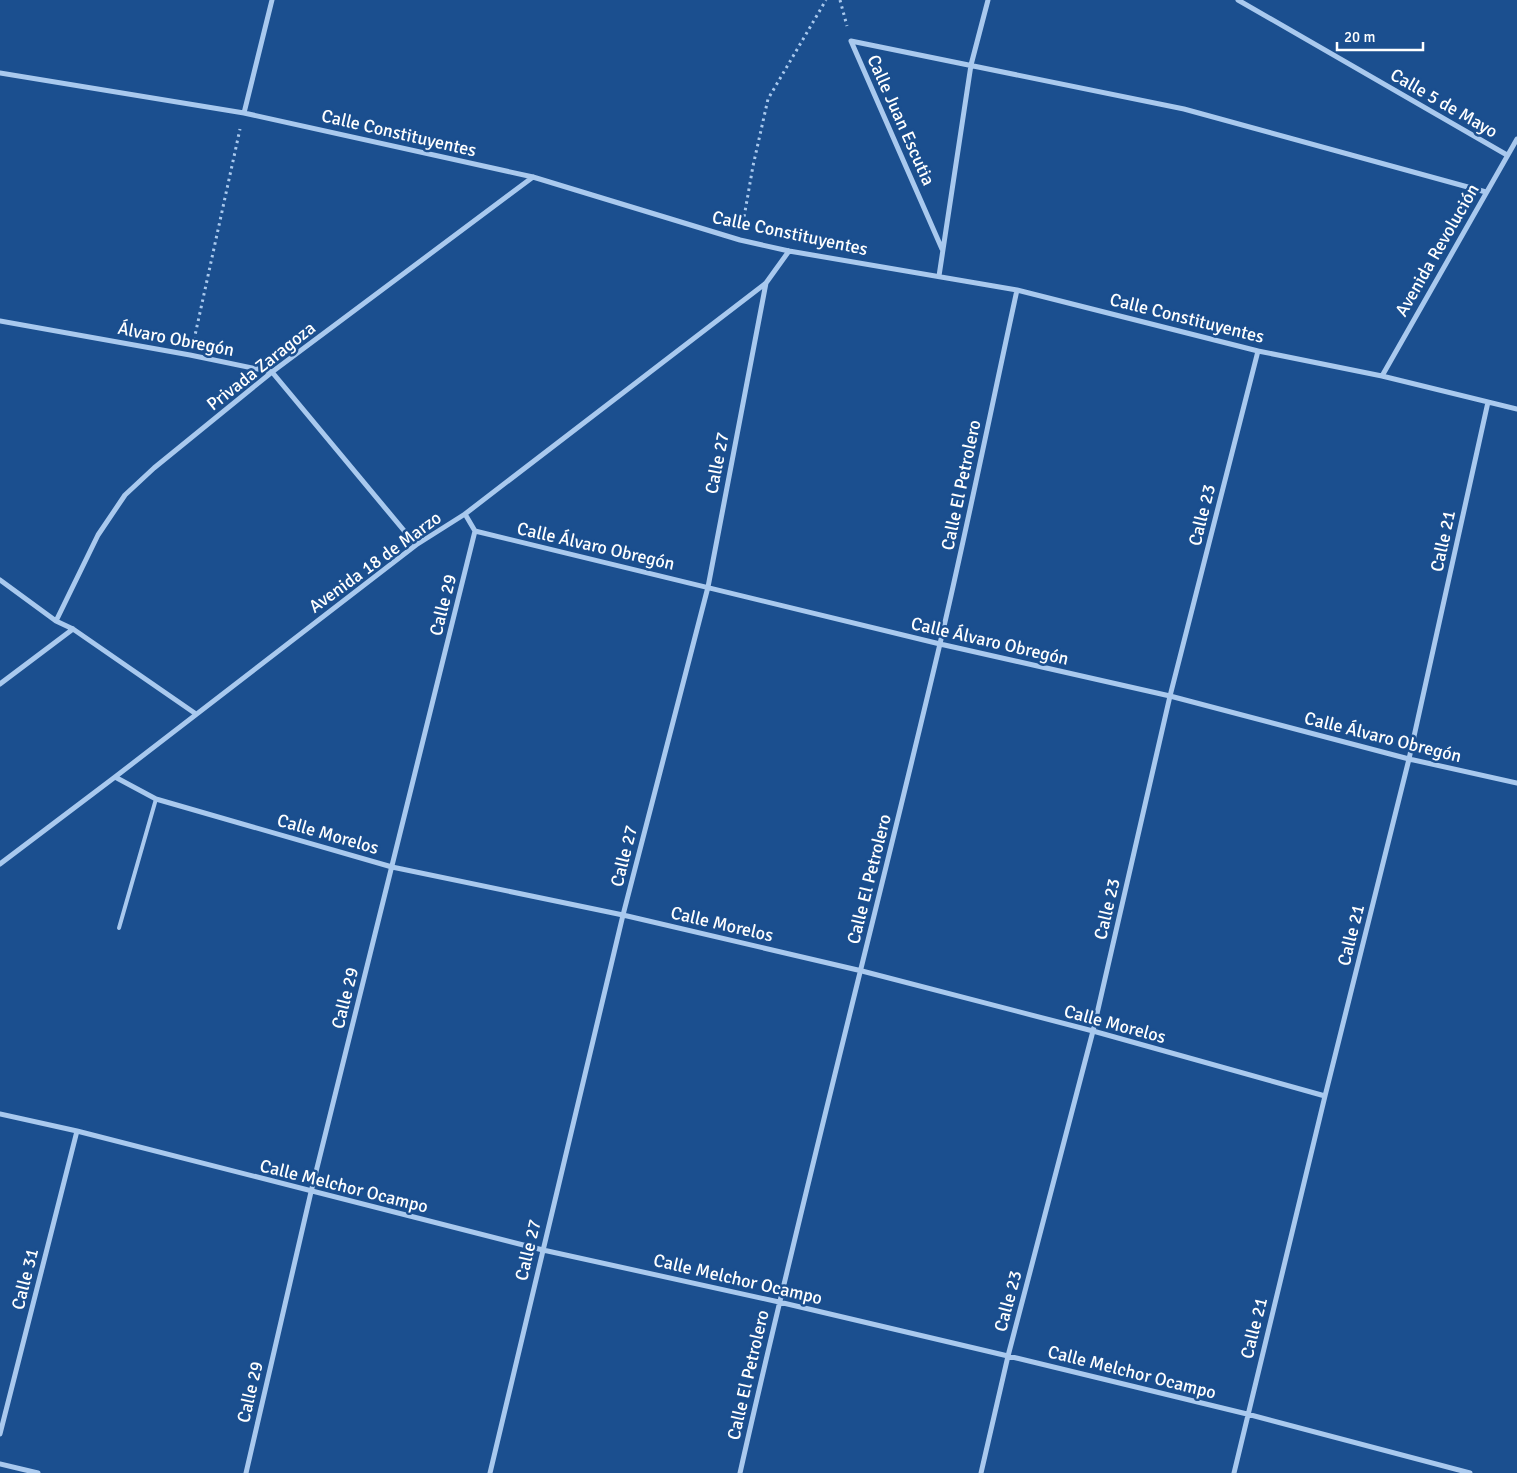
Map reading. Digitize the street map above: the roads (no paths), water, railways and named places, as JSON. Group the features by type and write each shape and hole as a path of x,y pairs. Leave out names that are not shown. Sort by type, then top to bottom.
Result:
{"street":[{"path":"244,113 272,0"},
{"path":"939,276 971,65 988,0"},
{"name":"Calle 5 de Mayo","path":"1238,0 1507,155"},
{"name":"Calle Juan Escutia","path":"943,250 852,41 971,65"},
{"path":"971,65 1184,109 1486,192"},
{"name":"Calle Constituyentes","path":"0,73 244,113 533,177 740,240 789,251 1017,290 1258,351 1382,376 1517,409"},
{"name":"Avenida Revolución","path":"1382,376 1517,139"},
{"name":"Privada Zaragoza","path":"56,621 98,535 125,496 154,468 272,372 533,177"},
{"name":"Calle 27","path":"490,1473 542,1250 624,915 708,587 766,283 789,251"},
{"name":"Avenida 18 de Marzo","path":"0,864 115,778 416,545 465,514 766,283"},
{"name":"Calle El Petrolero","path":"740,1473 778,1302 862,971 940,644 1017,290"},
{"name":"Álvaro Obregón","path":"0,320 272,372"},
{"name":"Calle 23","path":"981,1473 1008,1356 1093,1031 1170,696 1258,351"},
{"path":"272,372 416,545"},
{"name":"Calle 21","path":"1234,1473 1409,759 1488,402"},
{"path":"465,514 475,531"},
{"name":"Calle Álvaro Obregón","path":"475,531 940,644 1170,696 1409,759 1517,783"},
{"name":"Calle 29","path":"246,1473 311,1192 475,531"},
{"path":"0,580 56,621 73,629 196,714"},
{"path":"0,684 73,629"},
{"name":"Calle Morelos","path":"115,778 156,800 392,867 624,915 862,971 1093,1031 1325,1096"},
{"name":"Calle Melchor Ocampo","path":"0,1114 77,1131 542,1250 778,1302 1248,1414 1470,1473"},
{"name":"Calle 31","path":"0,1434 77,1131"},
{"path":"0,1464 38,1473"}],"lane":[{"path":"119,928 156,800"}]}
